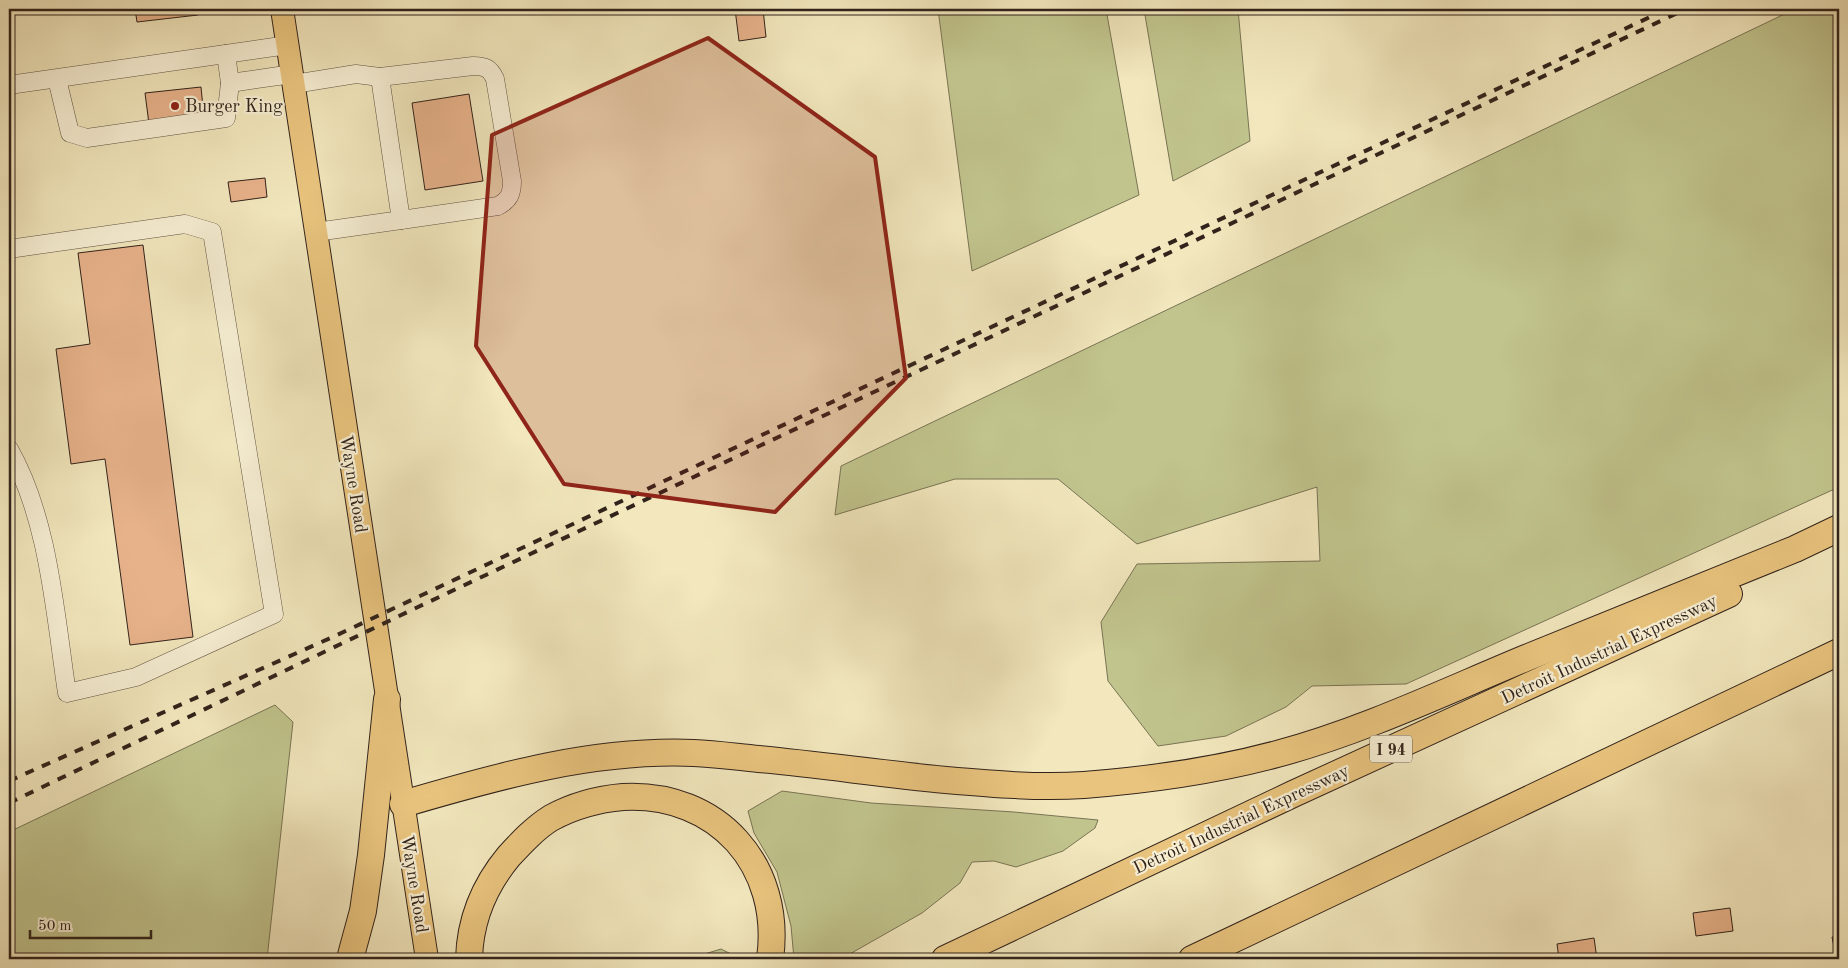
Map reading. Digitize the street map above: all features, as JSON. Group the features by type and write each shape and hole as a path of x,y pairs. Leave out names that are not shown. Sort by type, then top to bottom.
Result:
{"highway":[{"path":"403,804 551,765 600,757 650,753 696,753 913,777 1021,786 1079,785 1142,780 1211,768 1276,755 1331,738 1393,715 1522,660 1795,549 1839,528"},
{"name":"Detroit Industrial Expressway","path":"944,959 1293,794 1839,543"},
{"path":"1198,957 1839,652"},
{"path":"350,959 363,911 371,855 386,699"},
{"path":"469,959 474,921 483,895 494,875 519,845 551,818 572,808 612,798 639,797 666,800 686,806 710,818 732,836 746,852 766,890 773,938 770,959"}],"main road":[{"name":"Wayne Road","path":"282,9 427,959"}],"lane":[{"path":"9,86 288,45"},
{"path":"57,79 70,133 87,138 226,118 230,82 226,54"},
{"path":"230,82 356,74 380,77 473,66 484,66 491,70 496,79 512,181 512,192 505,202 498,206 316,232"},
{"path":"380,77 401,220"},
{"path":"9,249 185,224 212,232 274,614 136,677 67,693 44,544 18,466 9,449"}],"highlighted area":[{"path":"708,38 875,157 906,378 775,512 564,484 476,346 492,135"}],"green space":[{"path":"938,9 1106,9 1139,195 972,271"},
{"path":"1144,9 1238,9 1250,141 1173,181"},
{"path":"1795,9 1839,9 1839,487 1406,684 1312,686 1286,707 1226,736 1158,746 1108,681 1101,622 1137,564 1320,561 1317,487 1137,544 1058,479 955,479 835,515 841,466"},
{"path":"275,705 293,722 267,959 9,959 9,832"},
{"path":"782,791 871,803 1014,812 1098,820 1095,828 1063,851 1016,867 994,861 972,862 960,883 922,913 841,959 794,959 791,926 777,872 754,833 748,811"},
{"path":"721,949 741,959 688,959"}],"building":[{"path":"135,9 197,9 198,15 137,22"},
{"path":"735,9 763,9 766,37 739,41"},
{"name":"Burger King","path":"201,87 204,118 149,124 145,93"},
{"path":"469,94 483,181 425,190 412,103"},
{"path":"265,178 267,197 231,202 228,182"},
{"path":"143,245 193,637 130,645 105,459 71,464 56,349 90,344 78,253"},
{"path":"1730,908 1733,931 1696,936 1693,913"},
{"path":"1839,927 1839,946 1834,947 1832,937 1835,937 1834,928"},
{"path":"1594,938 1597,959 1559,959 1557,944"}],"railway":[{"path":"9,781 335,636 1667,9"},
{"path":"9,803 418,607 1686,9"}],"place":[{"name":"Burger King","path":"175,106"}]}
